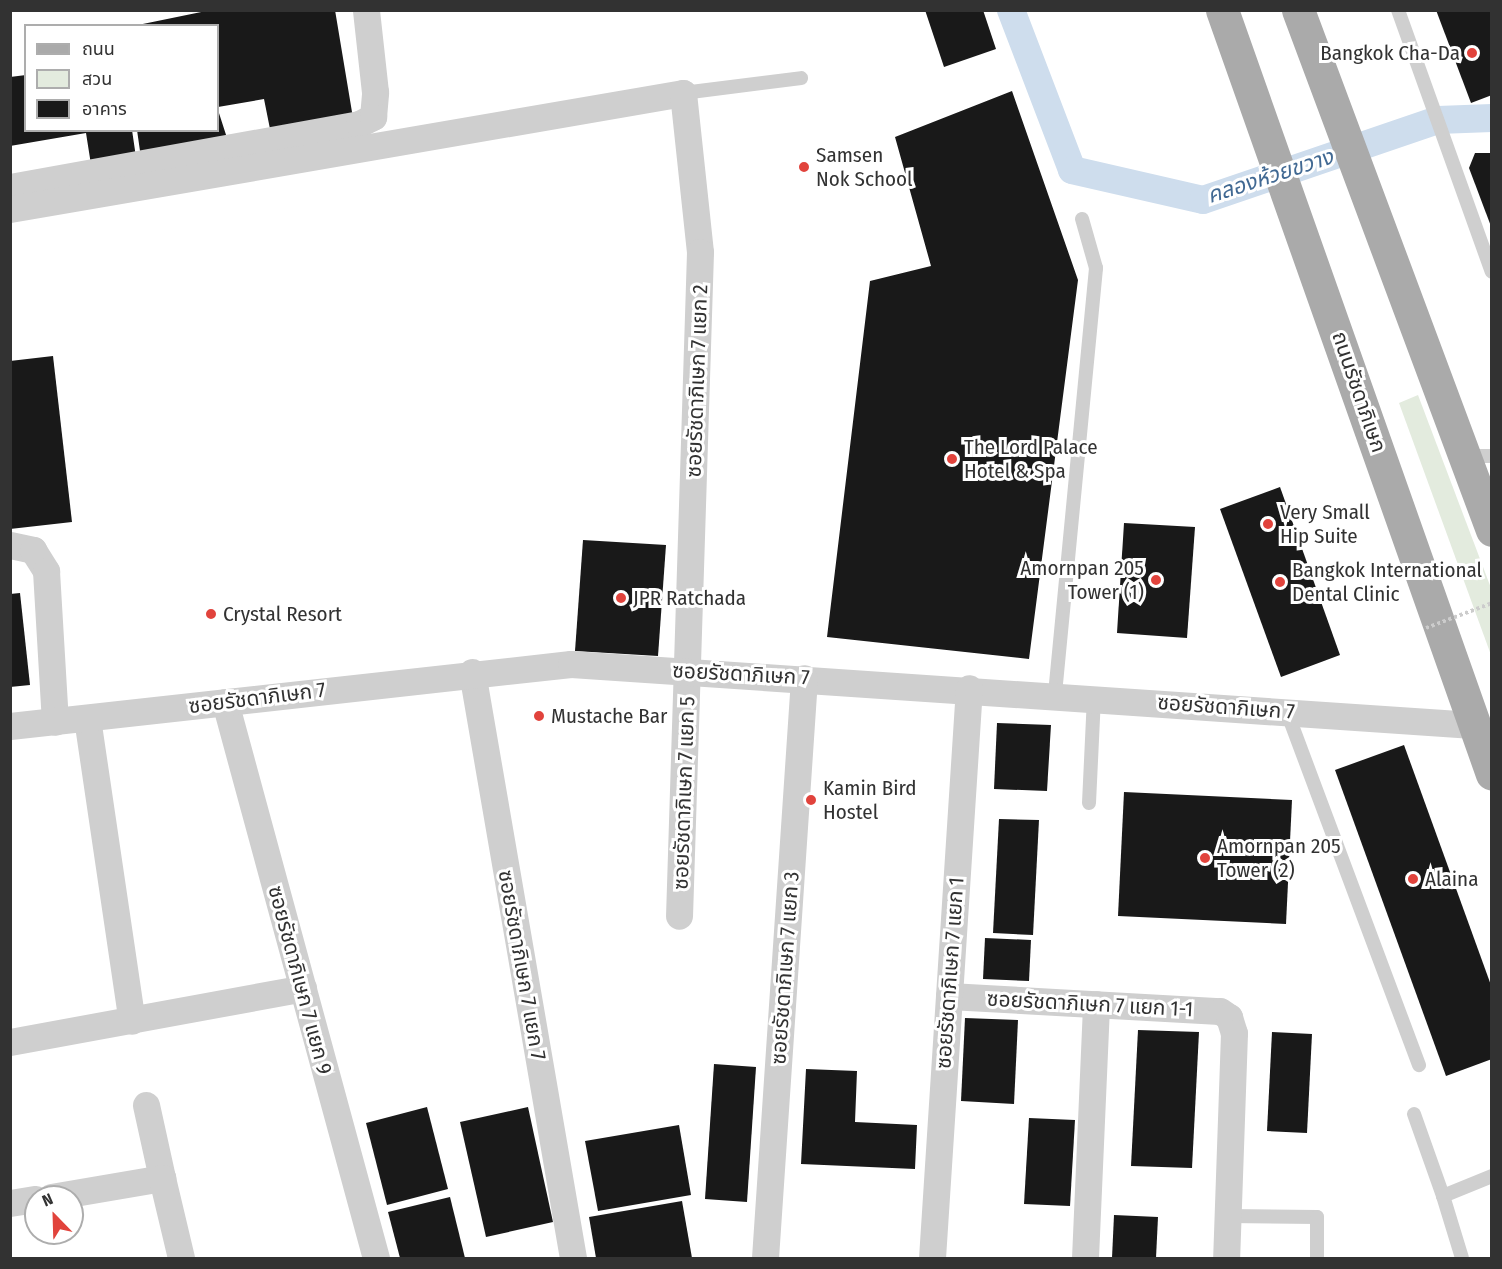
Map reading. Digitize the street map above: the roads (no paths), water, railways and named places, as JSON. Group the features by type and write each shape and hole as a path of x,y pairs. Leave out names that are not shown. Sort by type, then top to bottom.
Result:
{"main road":[{"name":"ถนนรัชดาภิเษก","path":"1222,10 1326,292 1491,774"},
{"path":"1298,10 1392,266 1478,456 1491,530"}],"street":[{"path":"10,187 359,124 373,117 375,92 366,10"},
{"path":"10,209 684,93"},
{"name":"ซอยรัชดาภิเษก 7 แยก 2","path":"684,93 700,252 689,671"},
{"path":"10,545 33,550 46,571 55,722"},
{"name":"ซอยรัชดาภิเษก 7","path":"10,726 472,672 571,664 969,688 1473,725"},
{"name":"ซอยรัชดาภิเษก 7 แยก 5","path":"679,916 689,671"},
{"name":"ซอยรัชดาภิเษก 7 แยก 7","path":"472,672 573,1258"},
{"name":"ซอยรัชดาภิเษก 7 แยก 3","path":"765,1258 804,678"},
{"name":"ซอยรัชดาภิเษก 7 แยก 1","path":"932,1258 969,688"},
{"name":"ซอยรัชดาภิเษก 7 แยก 9","path":"225,702 376,1258"},
{"path":"87,718 132,1022"},
{"path":"10,1042 132,1022 303,988"},
{"name":"ซอยรัชดาภิเษก 7 แยก 1-1","path":"949,996 1220,1011 1229,1017 1234,1033 1227,1216"},
{"path":"1085,1258 1096,1004"},
{"path":"146,1105 181,1258"},
{"path":"84,1191 162,1178"},
{"path":"1226,1258 1227,1216"}],"lane":[{"path":"1398,10 1491,272"},
{"path":"684,93 801,78"},
{"path":"1055,694 1096,268 1082,219"},
{"path":"1089,803 1094,697"},
{"path":"1287,712 1419,1065"},
{"path":"1414,1114 1462,1258"},
{"path":"1443,1196 1491,1176"},
{"path":"1227,1216 1317,1217 1317,1258"}],"waterway":[{"name":"คลองห้วยขวาง","path":"1011,10 1072,170 1203,200 1438,120 1492,118"}],"place":[{"name":"Bangkok Cha-Da","path":"1472,53"},
{"name":"Samsen Nok School","path":"804,167"},
{"name":"The Lord Palace Hotel & Spa","path":"952,459"},
{"name":"Very Small Hip Suite","path":"1268,524"},
{"name":"Amornpan 205 Tower (1)","path":"1156,580"},
{"name":"Bangkok International Dental Clinic","path":"1280,582"},
{"name":"JPR Ratchada","path":"621,598"},
{"name":"Crystal Resort","path":"211,614"},
{"name":"Mustache Bar","path":"539,716"},
{"name":"Kamin Bird Hostel","path":"811,800"},
{"name":"Amornpan 205 Tower (2)","path":"1205,858"},
{"name":"Alaina","path":"1413,879"}]}
